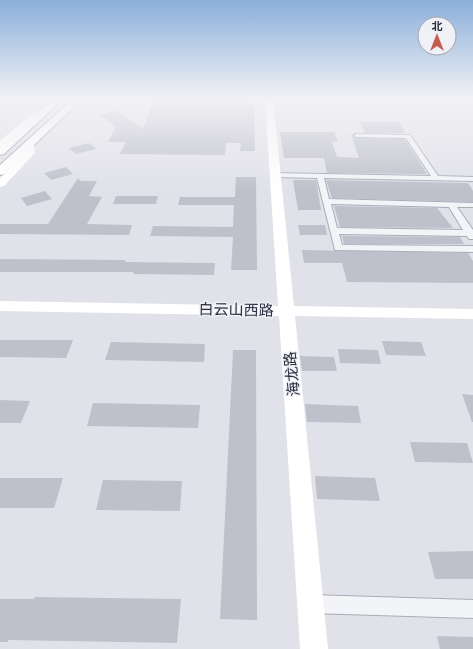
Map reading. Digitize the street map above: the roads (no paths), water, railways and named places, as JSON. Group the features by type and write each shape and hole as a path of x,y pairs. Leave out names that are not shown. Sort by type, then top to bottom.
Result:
{"main road":[{"path":"0,146 19,129"},
{"path":"0,152 26,129"},
{"path":"0,171 45,129"},
{"name":"海龙路","path":"271,129 314,649"},
{"path":"0,184 30,153 29,144"},
{"name":"白云山西路","path":"0,299 473,314"},
{"name":"白云山西路","path":"0,306 473,306"}],"street":[{"path":"357,135 408,136 436,178"},
{"path":"275,175 473,179"},
{"path":"320,177 338,248 473,249"},
{"path":"326,201 473,205"},
{"path":"452,205 472,235"},
{"path":"334,231 472,235"},
{"path":"310,604 473,609"}]}
